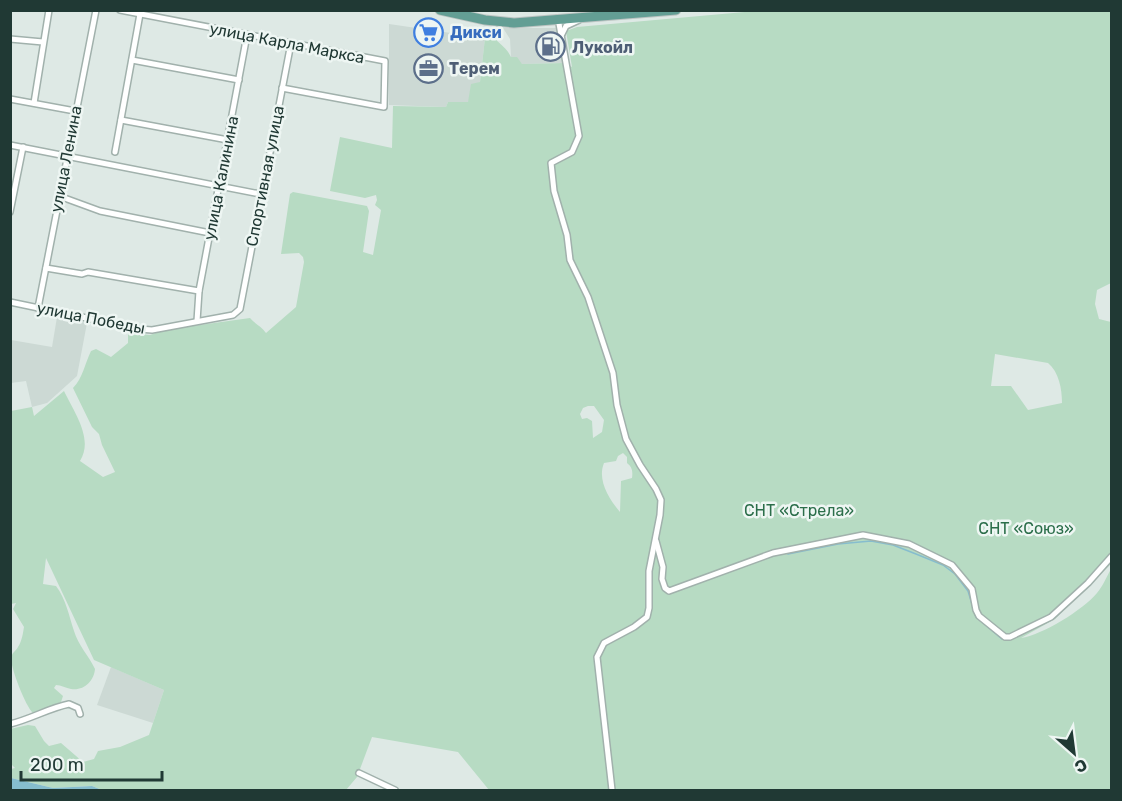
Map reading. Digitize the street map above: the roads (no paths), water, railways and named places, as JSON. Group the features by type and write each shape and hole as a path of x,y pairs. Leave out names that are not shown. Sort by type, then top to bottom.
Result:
{"main road":[{"path":"440,10 486,17 581,19 676,10"},
{"path":"465,10 486,17"},
{"path":"558,18 614,10"}],"street":[{"path":"34,103 49,10"},
{"name":"улица Ленина","path":"38,308 96,10"},
{"name":"улица Карла Маркса","path":"120,10 385,61 384,107 282,88"},
{"path":"115,152 140,14"},
{"path":"558,18 579,136 572,152 551,163 554,191 567,235 570,260 588,297 613,373 617,405 626,439 661,500 649,571 647,617 634,627 604,643 597,657 612,790"},
{"path":"561,36 566,26 581,19"},
{"name":"улица Калинина","path":"197,321 199,291 247,35"},
{"path":"10,39 43,42"},
{"name":"Спортивная улица","path":"240,309 260,194 291,43"},
{"path":"132,60 239,80"},
{"path":"10,99 75,111"},
{"path":"121,120 228,140"},
{"path":"10,145 260,194"},
{"path":"10,212 23,147"},
{"path":"59,196 100,211 210,233"},
{"path":"46,268 82,274 88,272 199,291"},
{"name":"улица Победы","path":"10,302 152,330 233,315 240,309"},
{"path":"656,539 663,567 662,579 665,588 669,591 773,553 822,542 863,536 909,544 952,565 972,589 979,616 1005,637 1010,637 1051,617 1088,583 1112,556"},
{"path":"10,724 28,720 69,704 78,708 80,714"},
{"path":"359,773 395,790"}],"water":[{"path":"11,778 53,788 92,786 102,790 11,790"}],"waterway":[{"path":"788,554 838,544 871,541 893,545 916,554 943,565 955,574 968,591 976,617 1002,639"}],"place":[{"name":"Дикси","path":"429,32"},
{"name":"Лукойл","path":"551,47"},
{"name":"Терем","path":"428,68"}],"park label":[{"name":"СНТ «Стрела»","path":"799,510"},
{"name":"СНТ «Союз»","path":"1026,528"}]}
